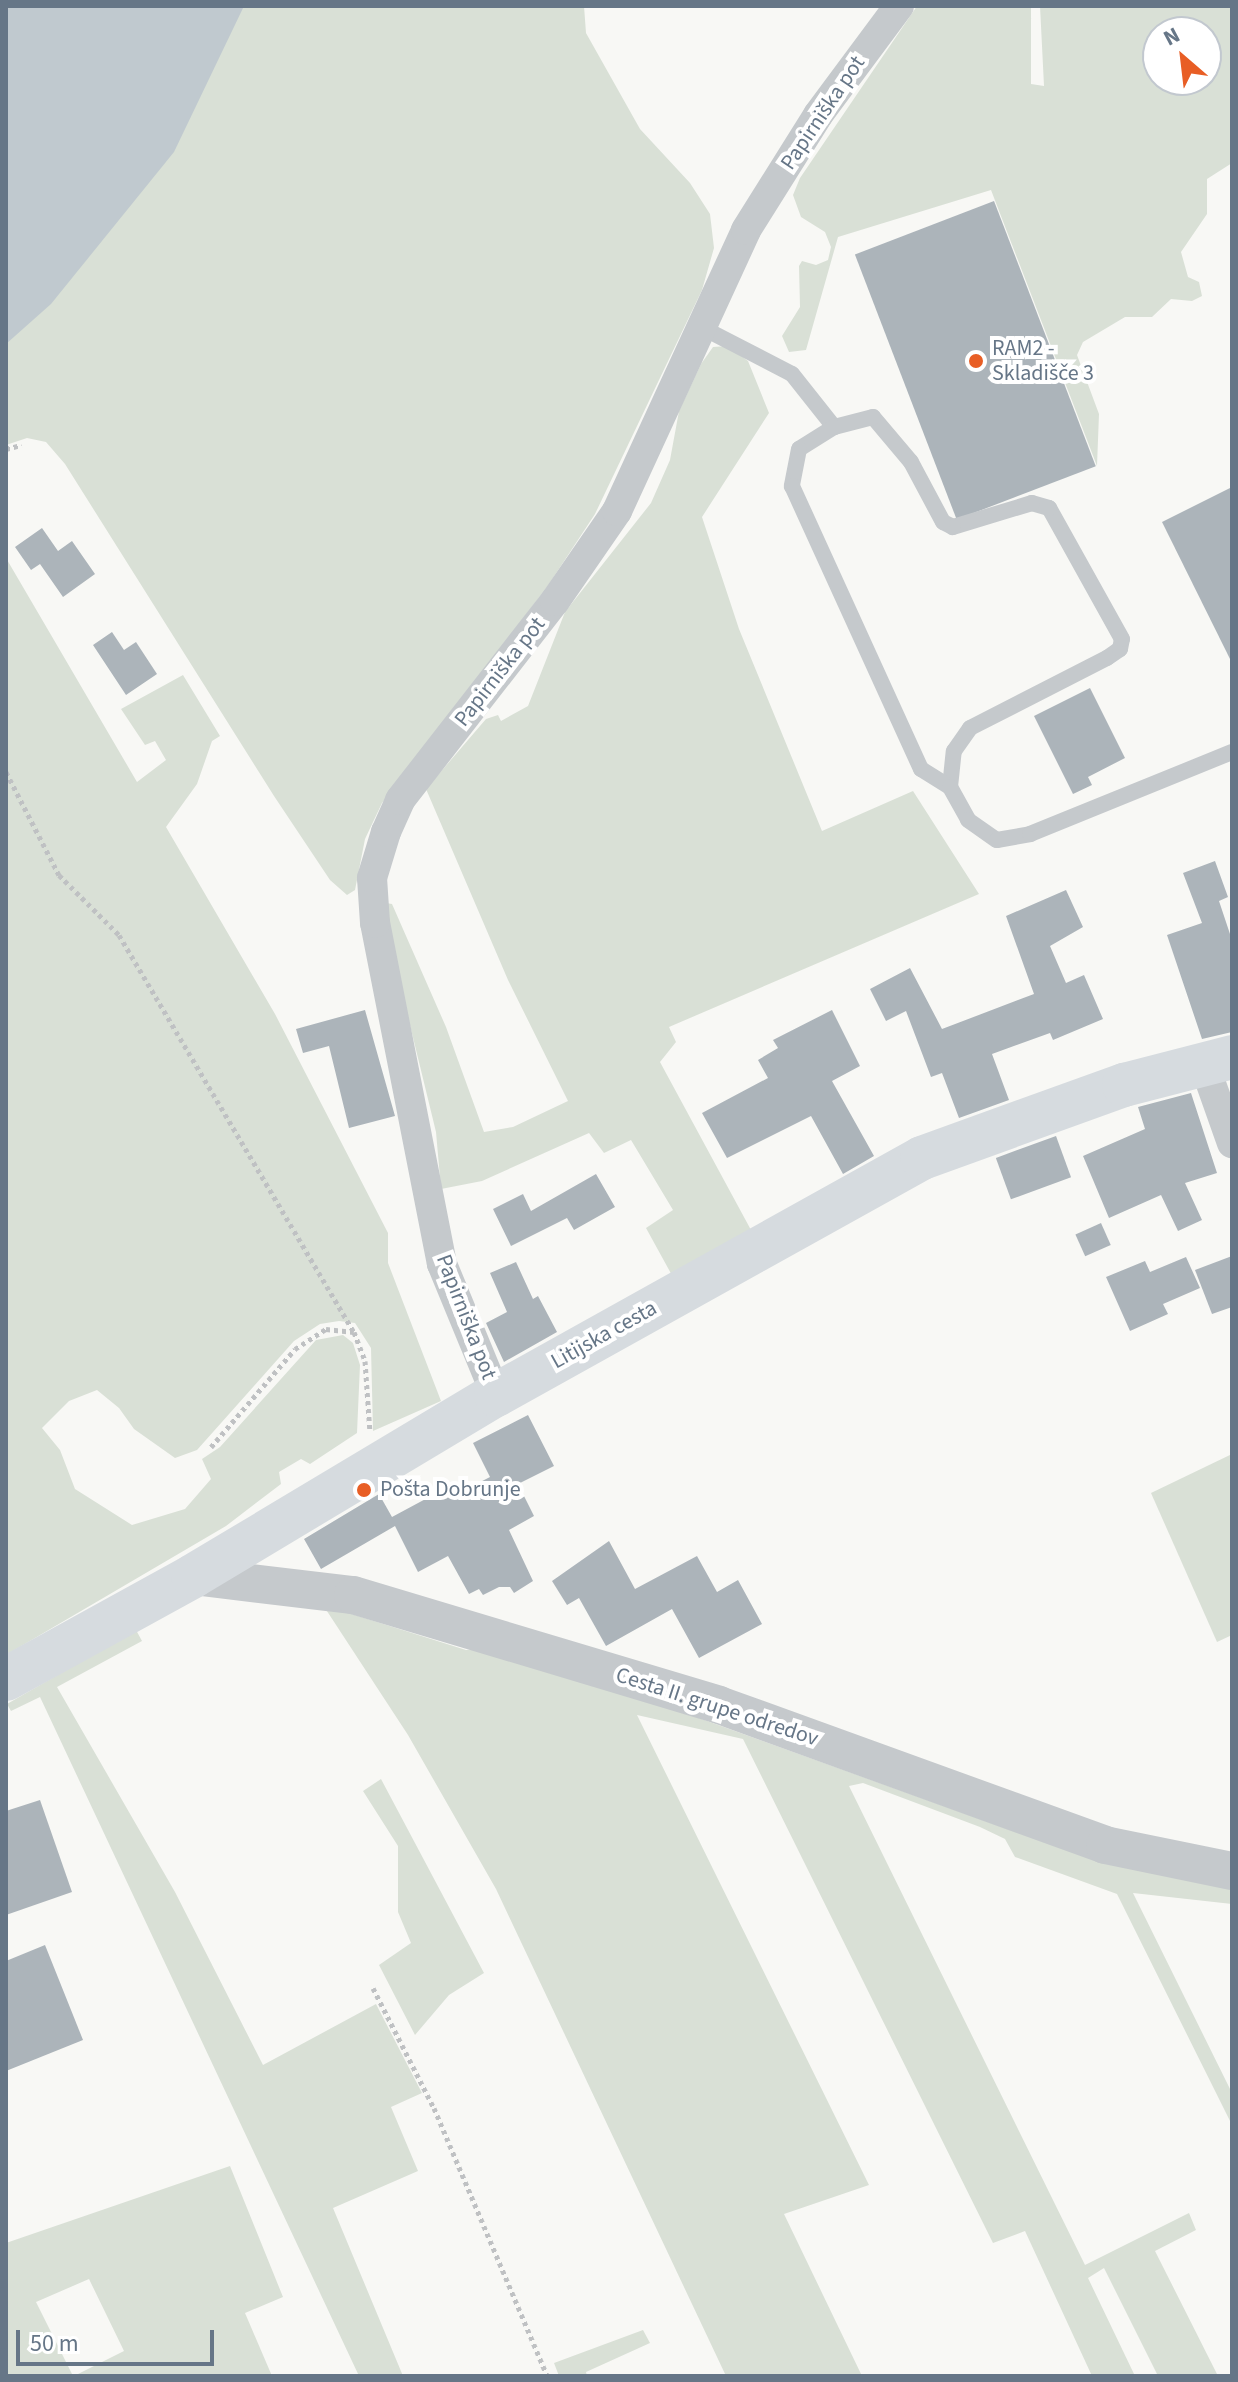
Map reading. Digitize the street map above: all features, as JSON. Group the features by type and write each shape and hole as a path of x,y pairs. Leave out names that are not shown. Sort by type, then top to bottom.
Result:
{"main road":[{"name":"Litijska cesta","path":"6,1679 193,1576 373,1465 496,1395 922,1158 1097,1094 1218,1060"}],"street":[{"name":"Papirniška pot","path":"496,1395 442,1264 375,923 372,878 400,800 555,601 617,511 746,230 818,115 899,6"},
{"path":"1218,1060 1232,1143"},
{"name":"Cesta II. grupe odredov","path":"193,1576 353,1595 719,1705 1105,1845 1232,1871"}],"lane":[{"path":"701,327 792,374 834,427"},
{"path":"950,787 954,751 970,728 1107,658 1120,649 1122,639 1049,508 1032,503 953,527 943,522 911,462 882,424 873,417 834,427 799,449 792,486 921,769 950,787 968,820 997,840 1030,834 1232,752"}],"path":[{"path":"6,449 21,445"},
{"path":"6,772 59,875 119,935 354,1332 365,1361 373,1465"},
{"path":"211,1447 295,1349 326,1329 354,1332"},
{"path":"373,1988 434,2108 547,2376"}],"shaded area":[{"path":"6,6 244,6 174,152 51,304 6,344"},
{"path":"229,6 584,6 586,33 640,129 690,183 710,214 714,248 702,290 595,514 547,587 382,803 365,839 355,890 347,895 330,880 274,796 65,464 46,442 27,438 6,445 6,322"},
{"path":"917,6 1031,6 1031,84 1044,86 1040,6 1232,6 1232,163 1207,179 1207,214 1181,252 1188,277 1199,282 1202,296 1192,301 1171,299 1152,317 1125,317 1083,342 1077,355 1099,414 1097,466 991,190 838,237 806,350 789,352 782,336 800,307 799,266 802,261 816,265 828,260 831,247 825,232 801,217 793,195 800,178"},
{"path":"728,346 748,361 769,413 702,517 739,629 822,831 913,791 979,894 669,1027 676,1042 660,1062 751,1230 674,1279 646,1228 673,1210 631,1140 604,1153 589,1133 482,1181 441,1189 436,1132 391,947 386,903 392,904 446,1027 484,1132 513,1127 568,1101 508,980 426,789 486,719 498,715 501,721 528,706 565,612 651,503 670,460 679,411 701,364 713,347"},
{"path":"6,558 137,782 166,760 155,741 145,745 121,709 183,675 220,736 212,741 197,784 166,827 275,1014 388,1233 388,1263 441,1401 373,1431 371,1348 355,1323 339,1321 320,1324 294,1341 197,1450 175,1458 134,1429 119,1408 97,1390 69,1401 42,1428 60,1450 75,1489 132,1525 185,1509 211,1479 202,1459 220,1447 316,1340 343,1335 353,1343 360,1365 357,1433 310,1464 301,1459 279,1472 281,1484 226,1526 6,1655"},
{"path":"1232,1454 1232,1635 1217,1642 1151,1493"},
{"path":"323,1605 466,1650 490,1649 610,1686 1077,1854 1232,1887 1232,1904 1133,1893 1232,2093 1232,2125 1117,1894 1015,1857 1005,1839 980,1827 863,1783 849,1786 1085,2265 1189,2213 1196,2230 1155,2251 1218,2376 1158,2376 1104,2268 1088,2278 1135,2376 1092,2376 1025,2231 993,2243 743,1739 637,1715 869,2185 784,2214 862,2376 726,2376 496,1889 408,1735"},
{"path":"136,1630 142,1641 57,1687 175,1892 263,2065 376,2004 422,2093 391,2107 418,2171 333,2208 403,2376 359,2376 40,1697 11,1711 7,1704"},
{"path":"381,1779 484,1973 449,1995 415,2035 379,1965 411,1943 398,1912 398,1846 363,1791"},
{"path":"230,2166 283,2297 245,2313 272,2376 74,2376 124,2351 89,2279 36,2302 73,2376 6,2376 6,2243"},
{"path":"643,2330 650,2343 586,2372 587,2376 559,2376 554,2363"}],"building":[{"name":"RAM2 - Skladišče 3","path":"994,201 1096,466 957,520 855,254"},
{"path":"1232,487 1232,663 1162,522"},
{"path":"42,528 58,551 72,541 95,574 63,597 40,564 31,570 15,547"},
{"path":"112,632 124,650 136,642 157,674 126,695 93,645"},
{"path":"1090,688 1125,758 1088,777 1092,785 1073,794 1034,716"},
{"path":"1215,861 1228,897 1219,901 1232,940 1232,1032 1202,1039 1167,935 1202,923 1183,873"},
{"path":"1066,890 1083,927 1050,946 1066,983 1084,975 1103,1019 1053,1040 1050,1033 992,1054 1009,1100 959,1118 942,1073 931,1077 906,1011 886,1021 870,989 910,968 942,1029 1034,994 1006,916"},
{"path":"365,1010 395,1116 349,1128 329,1046 303,1053 296,1029"},
{"path":"832,1010 860,1066 832,1081 874,1156 843,1174 811,1116 727,1158 702,1113 768,1078 758,1060 778,1048 773,1040"},
{"path":"1191,1093 1217,1173 1185,1183 1202,1220 1178,1231 1161,1195 1109,1218 1083,1156 1145,1129 1138,1107"},
{"path":"1056,1136 1071,1177 1011,1199 996,1158"},
{"path":"596,1174 615,1207 574,1230 567,1218 511,1246 493,1209 523,1194 531,1211"},
{"path":"1101,1223 1111,1245 1085,1256 1075,1234"},
{"path":"1232,1256 1232,1307 1212,1314 1195,1270"},
{"path":"1186,1257 1200,1288 1163,1304 1168,1314 1130,1331 1106,1277 1145,1261 1150,1272"},
{"path":"516,1262 533,1299 538,1296 557,1332 504,1362 486,1323 507,1312 490,1273"},
{"path":"528,1415 554,1466 518,1484 534,1516 509,1530 533,1581 514,1593 510,1587 499,1587 483,1595 479,1589 469,1594 448,1556 418,1572 395,1526 321,1569 304,1539 379,1494 392,1517 446,1488 451,1497 490,1477 473,1443"},
{"path":"609,1541 635,1589 697,1556 717,1592 738,1580 762,1624 699,1658 672,1609 606,1646 579,1598 567,1605 552,1581"},
{"path":"40,1800 72,1892 6,1915 6,1811"},
{"path":"45,1945 83,2040 6,2071 6,1961"}],"place":[{"name":"RAM2 - Skladišče 3","path":"976,361"},
{"name":"Pošta Dobrunje","path":"364,1490"}]}
